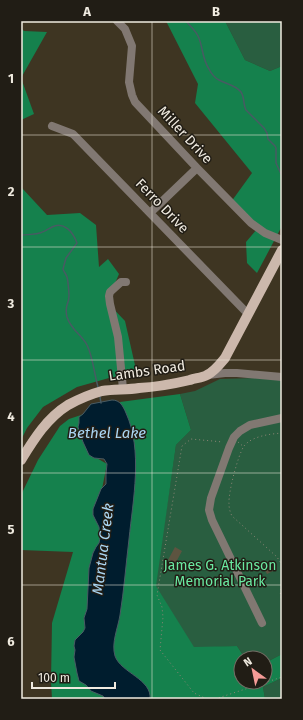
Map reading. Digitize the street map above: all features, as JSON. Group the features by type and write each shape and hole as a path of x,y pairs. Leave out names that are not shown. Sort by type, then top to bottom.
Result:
{"main road":[{"name":"Lambs Road","path":"21,460 34,439 56,414 85,397 96,393 113,390 172,384 207,375 216,369 225,358 282,250"}],"street":[{"name":"Miller Drive","path":"117,21 125,29 132,46 129,82 135,102 251,223 282,240"},
{"name":"Ferro Drive","path":"52,126 73,134 248,314"},
{"path":"150,213 197,168"},
{"path":"123,389 118,338 109,296 110,292 121,282 126,282"},
{"path":"207,375 237,373 282,377"},
{"path":"262,623 213,523 209,506 232,441 237,434 247,426 282,418"}],"path":[{"path":"282,433 264,435 250,442 244,447 232,481 228,503 232,516 277,557 282,565"},
{"path":"207,699 194,693 160,650 162,607 157,595 182,446 191,439 227,443 232,441 237,442 244,447"},
{"path":"282,585 280,593 282,599"},
{"path":"215,699 282,677"}],"green space":[{"path":"166,21 225,21 245,60 270,71 282,66 282,226 257,273 247,263 246,242 258,228 231,202 252,173 195,103 198,84"},
{"path":"225,21 282,21 282,66 270,71 245,60"},
{"path":"21,28 24,31 47,32 21,78"},
{"path":"21,78 34,114 21,120"},
{"path":"21,187 47,215 80,213 96,225 99,267 108,259 119,274 107,302 125,321 137,374 109,378 77,387 43,407 27,428 21,440"},
{"name":"James G. Atkinson Memorial Park","path":"257,378 282,380 282,654 273,659 273,650 240,650 237,646 194,648 155,586 176,445 191,430 180,394 195,391 220,379"},
{"path":"180,394 191,430 176,445 156,586 194,647 237,646 240,650 233,650 233,690 264,690 265,699 52,699 52,623 73,552 21,550 21,495 38,460 60,426 69,419 87,413 88,453 107,464 96,519 135,481 120,402"},
{"path":"282,654 282,678 273,682 273,659"},
{"path":"282,678 282,699 265,699 264,690 273,690 273,682"}],"water":[{"name":"Bethel Lake","path":"112,400 119,402 126,413 131,427 135,459 133,508 123,596 114,641 114,651 118,662 146,686 150,699 105,699 103,696 91,691 86,685 79,681 74,657 75,640 85,628 84,618 87,609 89,568 93,553 99,543 100,538 99,527 93,515 93,509 101,489 106,484 107,464 104,459 94,458 89,455 78,427 79,417 91,404"}],"building":[{"path":"175,547 182,551 175,564 168,560"},
{"path":"274,563 277,569 267,574 264,568"}],"waterway":[{"path":"186,21 198,36 205,61 212,74 218,79 234,86 241,92 246,110 264,128 268,139 276,148 276,163 282,176"},
{"name":"Mantua Creek","path":"21,235 43,232 60,225 68,229 75,239 77,243 66,258 63,269 67,277 69,289 69,299 66,307 66,313 71,325 87,345 98,387"},
{"name":"Mantua Creek","path":"100,397 101,403"}]}
